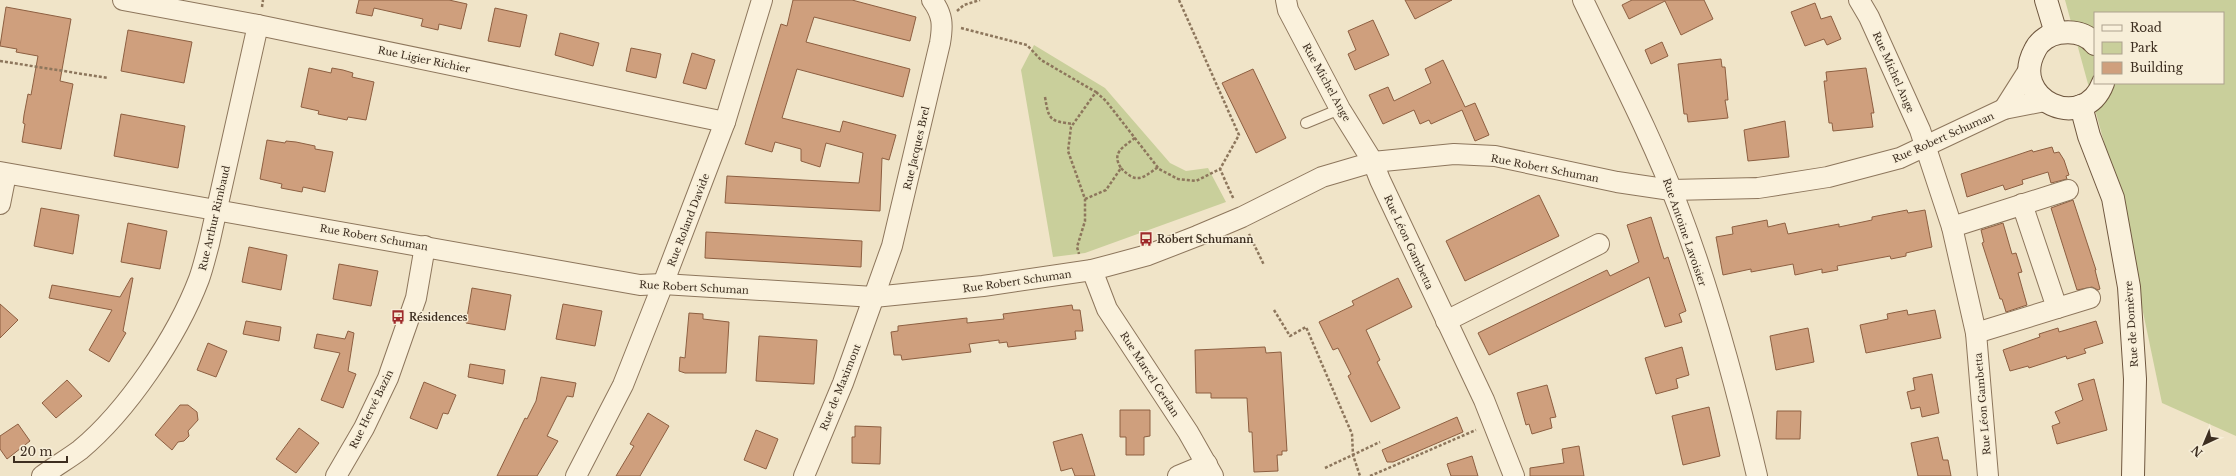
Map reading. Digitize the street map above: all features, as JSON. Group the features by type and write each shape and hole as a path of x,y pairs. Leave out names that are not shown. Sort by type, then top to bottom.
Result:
{"street":[{"name":"Rue Ligier Richier","path":"123,0 258,25 725,122"},
{"name":"Rue Roland Davide","path":"576,476 623,385 664,284 725,122 762,0"},
{"path":"932,0 940,11 943,23"},
{"name":"Rue Michel Ange","path":"1286,0 1288,10 1340,109 1373,162"},
{"name":"Rue Antoine Lavoisier","path":"1583,0 1671,190 1733,372 1757,476"},
{"name":"Rue Michel Ange","path":"1859,0 1869,17 1926,146"},
{"path":"2046,0 2056,33"},
{"name":"Rue Jacques Brel","path":"874,297 892,246 909,178 943,23"},
{"name":"Rue Arthur Rimbaud","path":"42,476 79,450 110,421 132,393 171,337 199,279 258,25"},
{"path":"2094,43 2082,34 2069,32 2056,33 2045,39 2037,47 2031,57 2030,81 2036,92 2045,101 2056,107 2068,108 2081,106 2092,100 2102,84"},
{"name":"Rue Robert Schuman","path":"2004,109 2030,68"},
{"name":"Rue Robert Schuman","path":"3,173 640,284 664,284 874,297 983,286 1089,271 1148,255 1242,217 1322,177 1373,162 1454,154 1495,156 1617,182 1671,190 1758,188 1828,177 1900,158 2004,109 2045,101"},
{"name":"Rue de Domèvre","path":"2081,106 2089,136 2113,198 2129,287 2135,380 2133,476"},
{"name":"Rue Léon Gambetta","path":"1926,146 1952,227 1976,333 1988,476"},
{"name":"Rue Léon Gambetta","path":"1373,162 1493,423 1514,476"},
{"path":"0,204 3,173"},
{"path":"1952,227 2068,190"},
{"path":"2022,204 2057,308"},
{"path":"1446,321 1599,244"},
{"name":"Rue Hervé Bazin","path":"336,476 364,428 388,378 416,298 425,246"},
{"name":"Rue Marcel Cerdan","path":"1089,271 1107,309 1210,470"},
{"name":"Rue de Maximont","path":"804,476 843,382 874,297"},
{"path":"1976,333 2090,298"},
{"path":"1178,476 1210,470"}],"lane":[{"path":"1306,123 1340,109"}],"path":[{"path":"943,23 964,5 980,0"},
{"path":"943,23 1027,45 1041,60 1096,92 1106,101 1158,167 1178,179 1196,181 1220,169 1239,134 1180,0"},
{"path":"0,61 108,78"},
{"path":"1089,271 1077,247 1085,221 1085,199 1068,151 1073,124 1096,92"},
{"path":"1045,97 1048,115 1054,122 1073,124"},
{"path":"1134,138 1119,150 1116,155 1116,161 1121,168 1128,175 1135,178 1143,178 1158,167"},
{"path":"1085,199 1106,190 1121,168"},
{"path":"1220,169 1264,265"},
{"path":"1274,310 1290,336 1306,327 1352,434 1353,455 1360,476"},
{"path":"1370,476 1493,423"},
{"path":"1325,468 1380,442"}],"green space":[{"path":"2065,0 2236,0 2236,436 2162,403 2119,197"},
{"path":"1034,45 1105,88 1170,163 1186,171 1208,168 1226,202 1085,253 1053,257 1021,70"}],"building":[{"path":"359,0 449,0 467,4 461,29 439,24 438,30 421,26 423,19 374,8 372,16 356,13"},
{"path":"793,0 852,0 916,17 910,41 814,17 806,42 910,69 903,97 797,69 782,118 840,132 843,121 896,135 889,160 882,158 880,211 725,203 727,176 859,183 863,153 826,143 820,167 801,161 801,149 775,142 772,152 745,144 781,24 787,26"},
{"path":"1405,0 1452,0 1415,19"},
{"path":"1632,0 1704,0 1713,19 1681,35 1665,1 1629,19 1622,5"},
{"path":"1815,3 1821,19 1831,16 1841,39 1827,45 1824,39 1805,46 1791,12"},
{"path":"6,7 71,19 60,81 73,84 61,149 22,142 25,124 23,123 24,115 28,94 31,95 38,56 16,52 17,49 0,46"},
{"path":"495,8 527,15 520,47 488,41"},
{"path":"1373,20 1389,55 1355,70 1348,54 1356,50 1348,31"},
{"path":"128,30 192,42 184,83 121,71"},
{"path":"560,33 599,43 593,66 555,55"},
{"path":"1662,42 1668,56 1651,64 1645,50"},
{"path":"631,48 661,54 656,78 626,71"},
{"path":"692,53 715,60 706,89 683,83"},
{"path":"1721,59 1722,67 1725,67 1728,100 1725,100 1728,118 1688,122 1687,114 1684,114 1678,64"},
{"path":"1443,60 1465,107 1475,103 1489,135 1475,141 1462,110 1431,124 1429,120 1420,124 1414,110 1383,124 1369,95 1388,87 1394,101 1431,83 1425,69"},
{"path":"309,68 331,73 332,68 343,70 353,73 352,77 374,82 366,120 348,117 347,120 318,114 319,111 301,107"},
{"path":"1866,68 1874,113 1871,113 1873,127 1833,131 1832,123 1829,123 1824,81 1827,81 1826,72"},
{"path":"1253,69 1286,138 1256,153 1222,83"},
{"path":"121,114 185,126 178,168 114,156"},
{"path":"1785,121 1789,157 1748,161 1744,130"},
{"path":"267,140 285,143 286,141 296,142 315,146 315,149 333,152 325,192 303,187 302,192 281,188 282,184 260,179"},
{"path":"2052,147 2054,153 2059,152 2064,160 2069,175 2066,176 2067,179 2051,183 2048,172 2022,180 2023,184 2005,190 2003,185 1967,197 1961,174 2032,150 2033,152"},
{"path":"1539,195 1559,236 1465,281 1446,241"},
{"path":"2073,200 2096,270 2100,289 2098,290 2092,287 2077,290 2051,208"},
{"path":"41,208 79,215 73,254 34,246"},
{"path":"1907,210 1908,213 1925,210 1932,247 1906,253 1906,256 1891,259 1890,256 1837,266 1838,270 1822,273 1822,269 1795,275 1793,264 1751,272 1751,269 1723,275 1716,237 1733,234 1732,227 1767,220 1768,227 1785,223 1788,234 1839,224 1839,227 1872,220 1872,217"},
{"path":"1651,217 1664,259 1668,257 1686,311 1679,314 1682,322 1665,327 1649,277 1489,355 1478,333 1607,270 1610,276 1639,262 1627,225"},
{"path":"128,223 167,231 160,269 121,262"},
{"path":"2003,223 2012,254 2016,253 2022,272 2018,273 2027,305 2006,312 2002,299 2000,299 1982,243 1984,242 1981,230"},
{"path":"706,232 862,241 861,267 705,258"},
{"path":"249,247 287,255 281,290 242,282"},
{"path":"339,264 378,271 371,306 333,299"},
{"path":"131,278 133,278 123,331 126,333 109,362 89,350 112,310 49,298 52,285 120,297"},
{"path":"1398,278 1412,307 1366,330 1380,360 1377,362 1400,408 1371,422 1348,376 1351,374 1338,348 1333,350 1319,322 1354,305 1352,301"},
{"path":"472,288 511,295 505,330 466,323"},
{"path":"0,304 18,320 0,338"},
{"path":"563,304 602,311 595,346 556,339"},
{"path":"1072,305 1073,310 1080,310 1083,331 1075,331 1076,339 1008,347 1007,342 999,343 999,340 969,344 971,352 902,360 901,355 894,355 891,332 898,331 898,326 967,318 967,323 1004,319 1003,314"},
{"path":"1907,310 1908,315 1935,310 1941,338 1866,353 1860,325 1888,319 1887,314"},
{"path":"689,313 703,314 703,319 729,322 726,373 685,373 679,371 680,357 685,358"},
{"path":"246,321 281,327 279,341 243,334"},
{"path":"2096,321 2103,343 2084,349 2086,353 2067,359 2066,356 2029,368 2028,366 2010,371 2003,350 2040,337 2039,334 2058,328 2059,332"},
{"path":"1808,328 1814,362 1776,370 1770,336"},
{"path":"348,331 354,333 348,371 356,374 343,408 321,400 340,353 314,348 317,334 345,339"},
{"path":"759,336 817,340 814,384 756,381"},
{"path":"208,343 227,351 216,377 197,370"},
{"path":"1265,347 1266,353 1281,352 1287,451 1282,451 1282,455 1277,455 1278,471 1254,472 1252,432 1249,432 1247,398 1211,398 1211,393 1196,393 1195,350"},
{"path":"1682,347 1689,375 1676,379 1678,388 1656,394 1645,358"},
{"path":"470,364 505,370 503,384 468,377"},
{"path":"1932,374 1939,413 1922,417 1920,407 1911,409 1907,392 1915,390 1913,378"},
{"path":"541,377 576,383 573,397 567,396 547,436 558,441 537,476 497,476 525,418 527,419 536,401"},
{"path":"2094,379 2107,430 2057,444 2052,426 2060,423 2055,412 2083,400 2078,384"},
{"path":"67,380 82,396 56,418 42,403"},
{"path":"424,382 456,395 448,414 443,413 437,429 410,418"},
{"path":"1547,385 1556,417 1550,418 1552,428 1532,434 1529,424 1526,425 1517,393"},
{"path":"180,405 188,405 197,412 198,420 188,431 189,436 184,441 178,442 172,450 155,435"},
{"path":"1709,407 1720,456 1683,465 1672,416"},
{"path":"1120,410 1150,410 1150,436 1144,437 1144,455 1126,455 1126,437 1120,437"},
{"path":"1777,411 1801,411 1800,439 1776,439"},
{"path":"648,413 669,426 640,476 616,476 634,446 630,444"},
{"path":"1457,417 1463,432 1393,462 1387,462 1382,450"},
{"path":"18,424 30,441 7,459 0,449 0,436"},
{"path":"855,426 881,427 880,464 852,463 852,437 855,437"},
{"path":"299,428 319,443 296,473 276,459"},
{"path":"756,430 778,439 766,469 744,460"},
{"path":"1082,434 1095,476 1075,476 1072,468 1061,471 1053,442"},
{"path":"1938,437 1943,460 1948,460 1951,476 1918,476 1911,443"},
{"path":"1579,446 1584,476 1530,476 1530,468 1564,463 1562,449"},
{"path":"1472,456 1478,476 1451,476 1447,464"}],"place":[{"name":"Robert Schumann","path":"1146,239"},
{"name":"Résidences","path":"398,317"}]}
